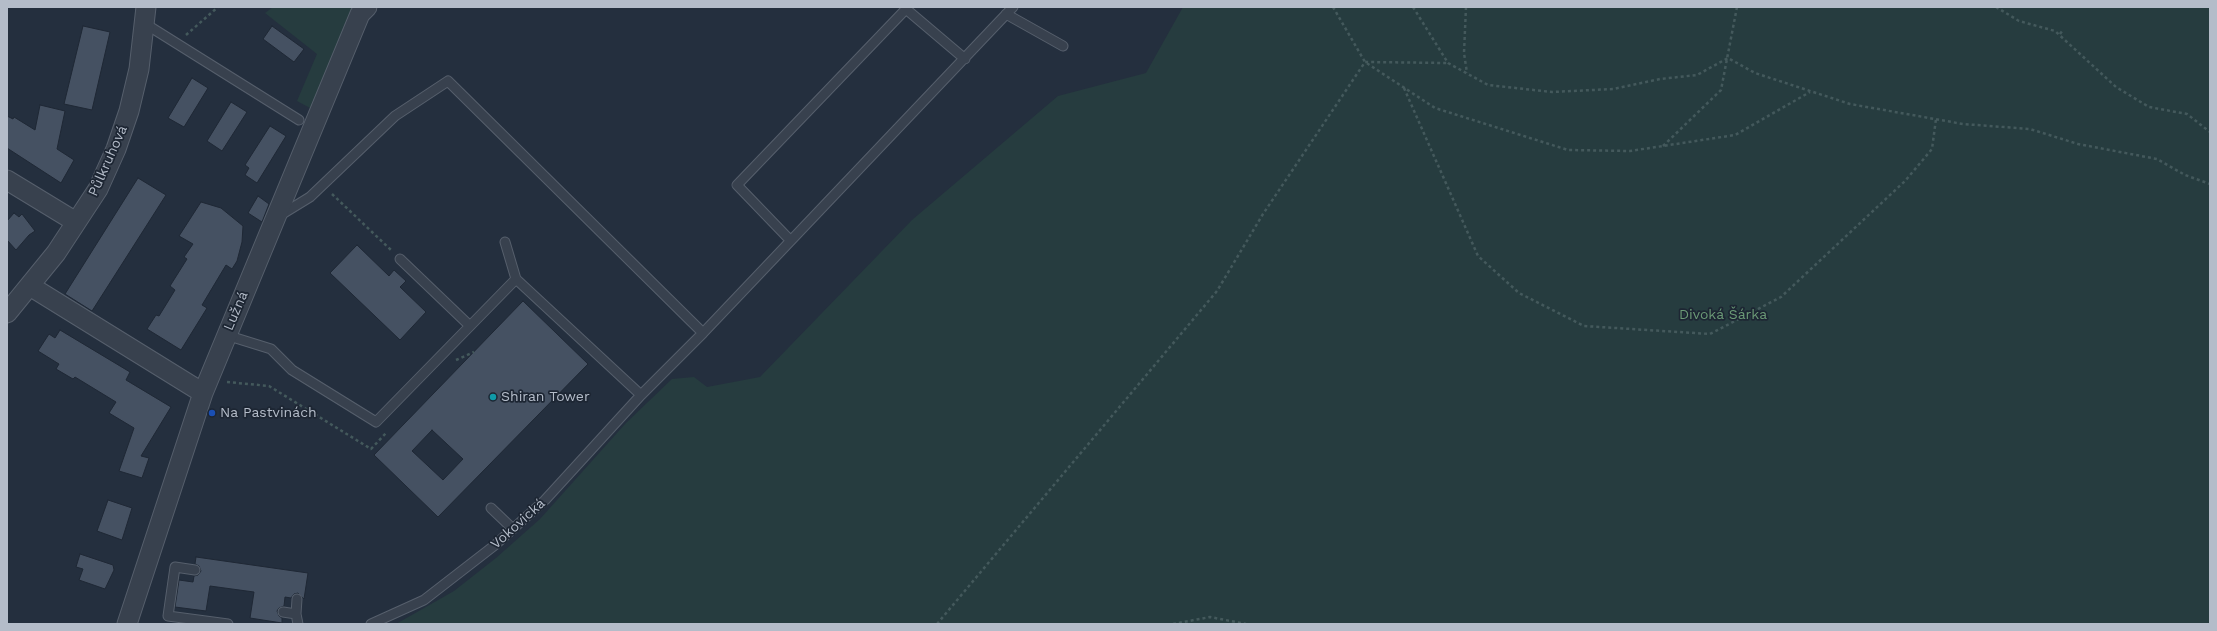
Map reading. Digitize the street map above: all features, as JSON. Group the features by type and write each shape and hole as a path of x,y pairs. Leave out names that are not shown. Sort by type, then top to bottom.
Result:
{"street":[{"name":"Lužná","path":"127,624 203,393 360,14 366,7"},
{"name":"Půlkruhová","path":"7,313 30,286 98,189 116,149 129,111 139,69 145,15"},
{"path":"7,180 76,222"},
{"path":"30,286 203,393"}],"lane":[{"name":"Vokovická","path":"371,624 424,600 513,529 545,500 641,395 703,333 1013,7"},
{"path":"790,240 737,185 906,9 964,59"},
{"path":"1006,14 1063,46"},
{"path":"145,15 176,43 299,120"},
{"path":"275,219 310,197 324,185 395,116 448,81 703,333"},
{"path":"505,242 516,279 641,395"},
{"path":"400,259 470,326"},
{"path":"226,335 271,349 292,370 376,422 516,279"},
{"path":"491,508 513,529"},
{"path":"195,570 175,567 168,616 228,624"},
{"path":"297,599 296,614 298,624"},
{"path":"283,612 296,614"}],"path":[{"path":"176,43 218,7"},
{"path":"1333,7 1365,62 1435,108 1568,150 1630,151 1735,135 1810,92"},
{"path":"1413,7 1448,62 1488,85 1552,92 1613,89 1660,79 1697,75 1728,58"},
{"path":"1466,7 1464,53 1467,73"},
{"path":"1662,146 1722,90 1737,7"},
{"path":"1996,7 2019,21 2043,27 2060,34 2116,87 2149,107 2187,114 2210,132"},
{"path":"2060,34 2063,30"},
{"path":"1728,58 1755,73 1850,104 1963,124 2030,128 2078,144 2157,159 2185,175 2210,184"},
{"path":"1365,62 1448,62"},
{"path":"937,624 1217,291 1263,214 1365,62"},
{"path":"1404,88 1478,256 1519,293 1584,326 1710,334 1781,297 1905,181 1932,149 1936,119"},
{"path":"324,185 400,259"},
{"path":"221,382 263,386"},
{"path":"1173,624 1210,617 1246,624"}],"green space":[{"path":"273,7 358,7 312,109 297,101 317,54 265,13"},
{"name":"Divoká Šárka","path":"1183,7 2210,7 2210,624 396,624 454,591 496,558 540,519 626,423 672,379 694,377 707,387 760,377 912,220 1058,96 1146,73"}],"building":[{"path":"83,26 110,32 92,110 64,104"},
{"path":"272,26 304,49 294,62 263,39"},
{"path":"192,78 208,88 184,127 168,118"},
{"path":"231,102 247,112 222,151 207,141"},
{"path":"40,105 65,111 57,149 74,160 61,183 7,148 7,116 13,119 14,117 35,130"},
{"path":"270,126 286,136 257,183 245,175 249,168 245,165"},
{"path":"138,178 166,195 92,311 65,294"},
{"path":"258,196 269,204 262,222 248,213"},
{"path":"201,202 221,208 243,226 242,242 237,261 232,269 226,265 202,305 207,308 181,350 147,329 156,315 159,316 175,290 170,286 187,259 184,257 193,244 179,236"},
{"path":"14,213 19,217 22,214 35,231 29,235 16,250 7,240 7,221"},
{"path":"357,245 389,276 394,270 406,281 400,287 426,312 400,340 330,273"},
{"name":"Shiran Tower","path":"523,301 588,364 438,517 374,455","holes":["432,430 463,459 443,480 412,451"]},
{"path":"60,330 130,372 126,380 171,407 141,456 149,458 142,478 119,471 134,428 109,413 116,402 75,377 73,379 56,369 59,364 38,351 49,334 55,338"},
{"path":"108,500 132,508 122,540 97,531"},
{"path":"80,554 113,565 114,570 105,589 79,580 83,569 76,567"},
{"path":"196,557 308,573 304,599 298,593 294,594 291,598 285,597 284,606 279,608 277,611 279,616 282,618 282,623 250,618 254,592 210,586 206,611 175,607 179,580 193,582 194,576 198,575 201,571 199,566 195,564"}],"place":[{"name":"Shiran Tower","path":"493,397"},
{"name":"Na Pastvinách","path":"212,413"}]}
